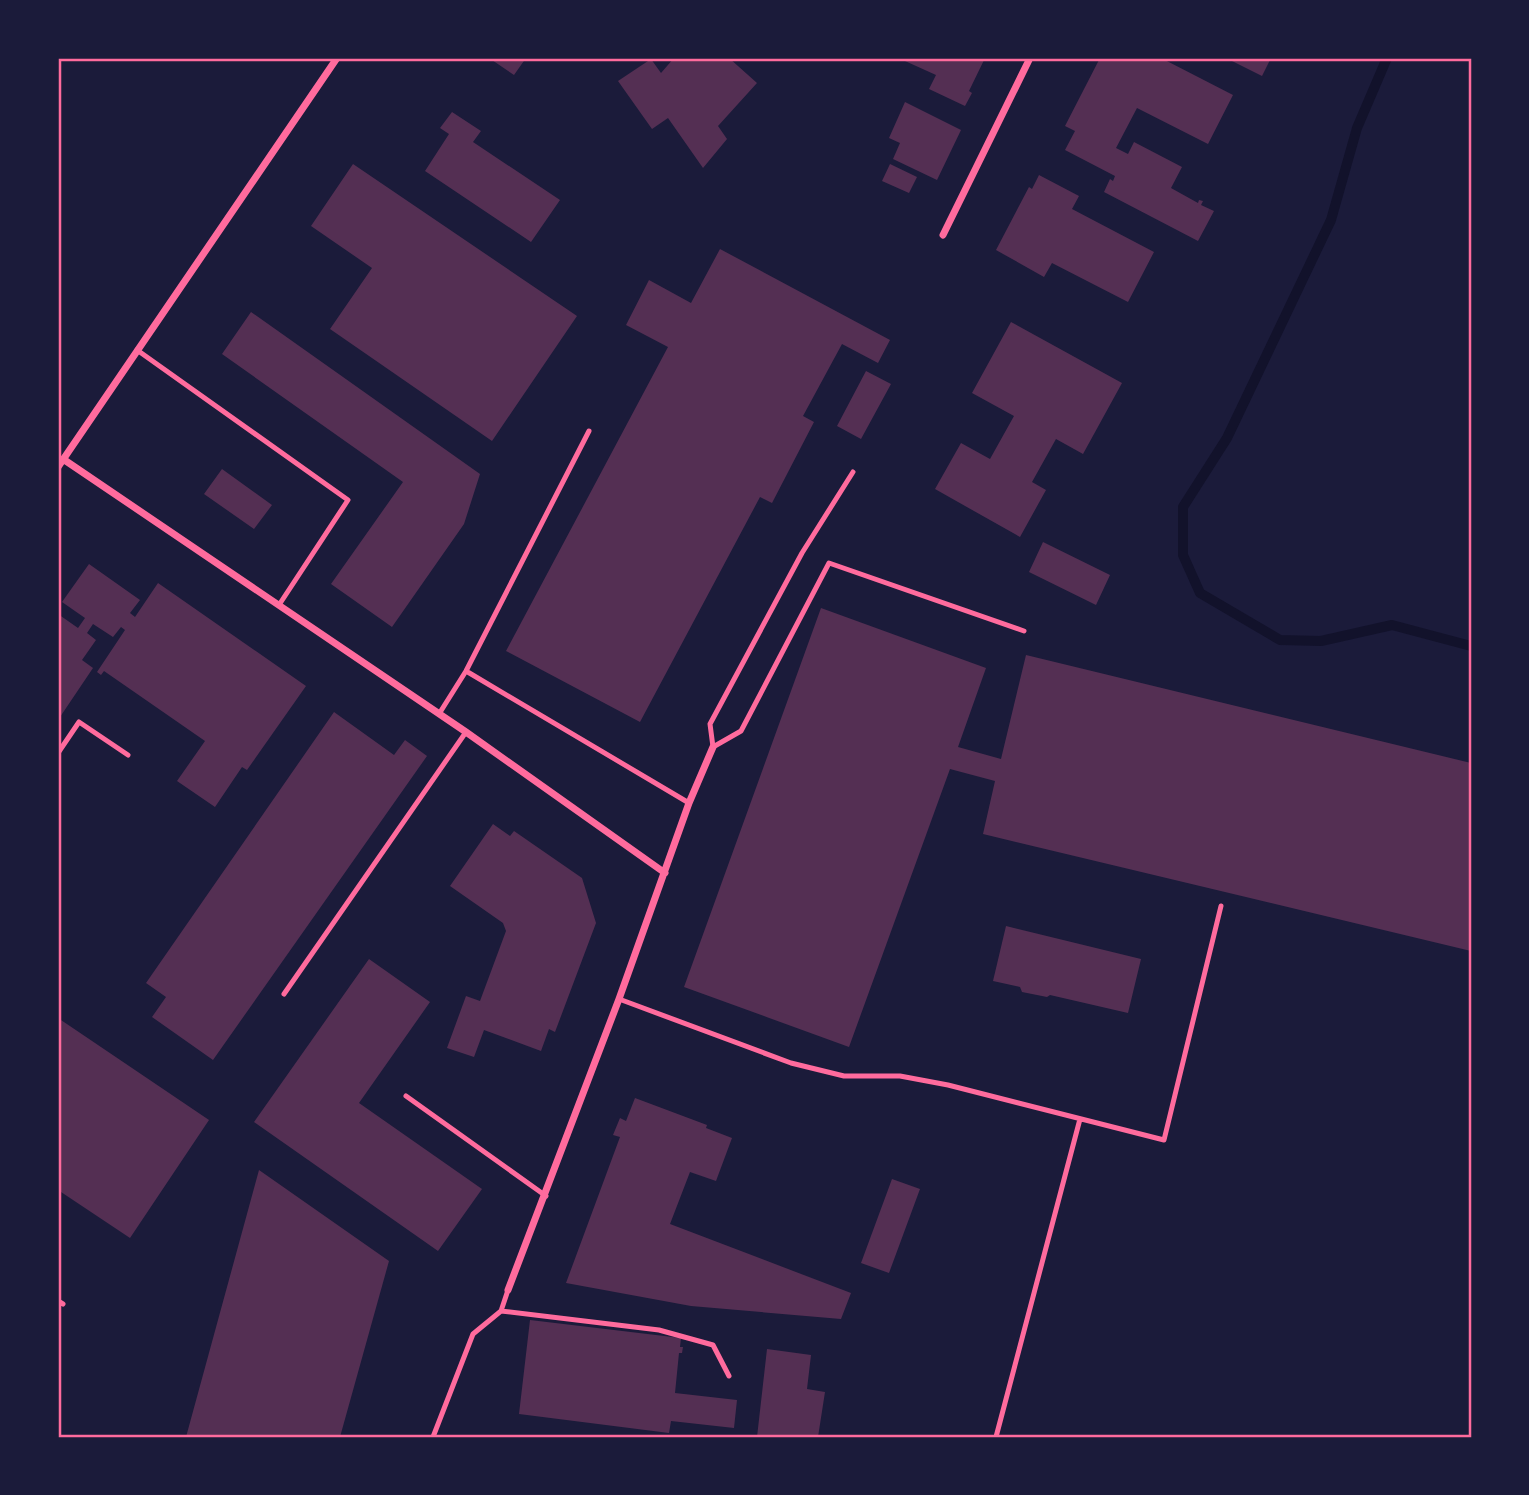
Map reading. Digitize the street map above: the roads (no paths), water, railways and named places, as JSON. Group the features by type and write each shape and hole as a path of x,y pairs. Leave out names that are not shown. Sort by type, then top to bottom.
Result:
{"street":[{"path":"58,467 337,58"},
{"path":"943,235 1031,58"},
{"path":"63,459 466,732 665,873"},
{"path":"508,1290 546,1196 713,747"}],"lane":[{"path":"136,350 348,500 279,605"},
{"path":"439,714 466,671 589,431"},
{"path":"853,472 802,553 710,724 713,747 741,731 829,563 1024,631"},
{"path":"466,671 690,803"},
{"path":"58,753 79,722 128,755"},
{"path":"284,994 466,732"},
{"path":"619,999 791,1063 844,1076 900,1076 947,1085 1164,1140 1221,906"},
{"path":"406,1096 546,1196"},
{"path":"996,1437 1080,1119"},
{"path":"433,1437 473,1334 500,1311 508,1290"},
{"path":"500,1311 659,1330 713,1345 729,1376"}],"waterway":[{"path":"1387,58 1357,128 1331,220 1227,438 1183,507 1183,555 1200,593 1280,640 1321,641 1392,625 1471,646"}]}
